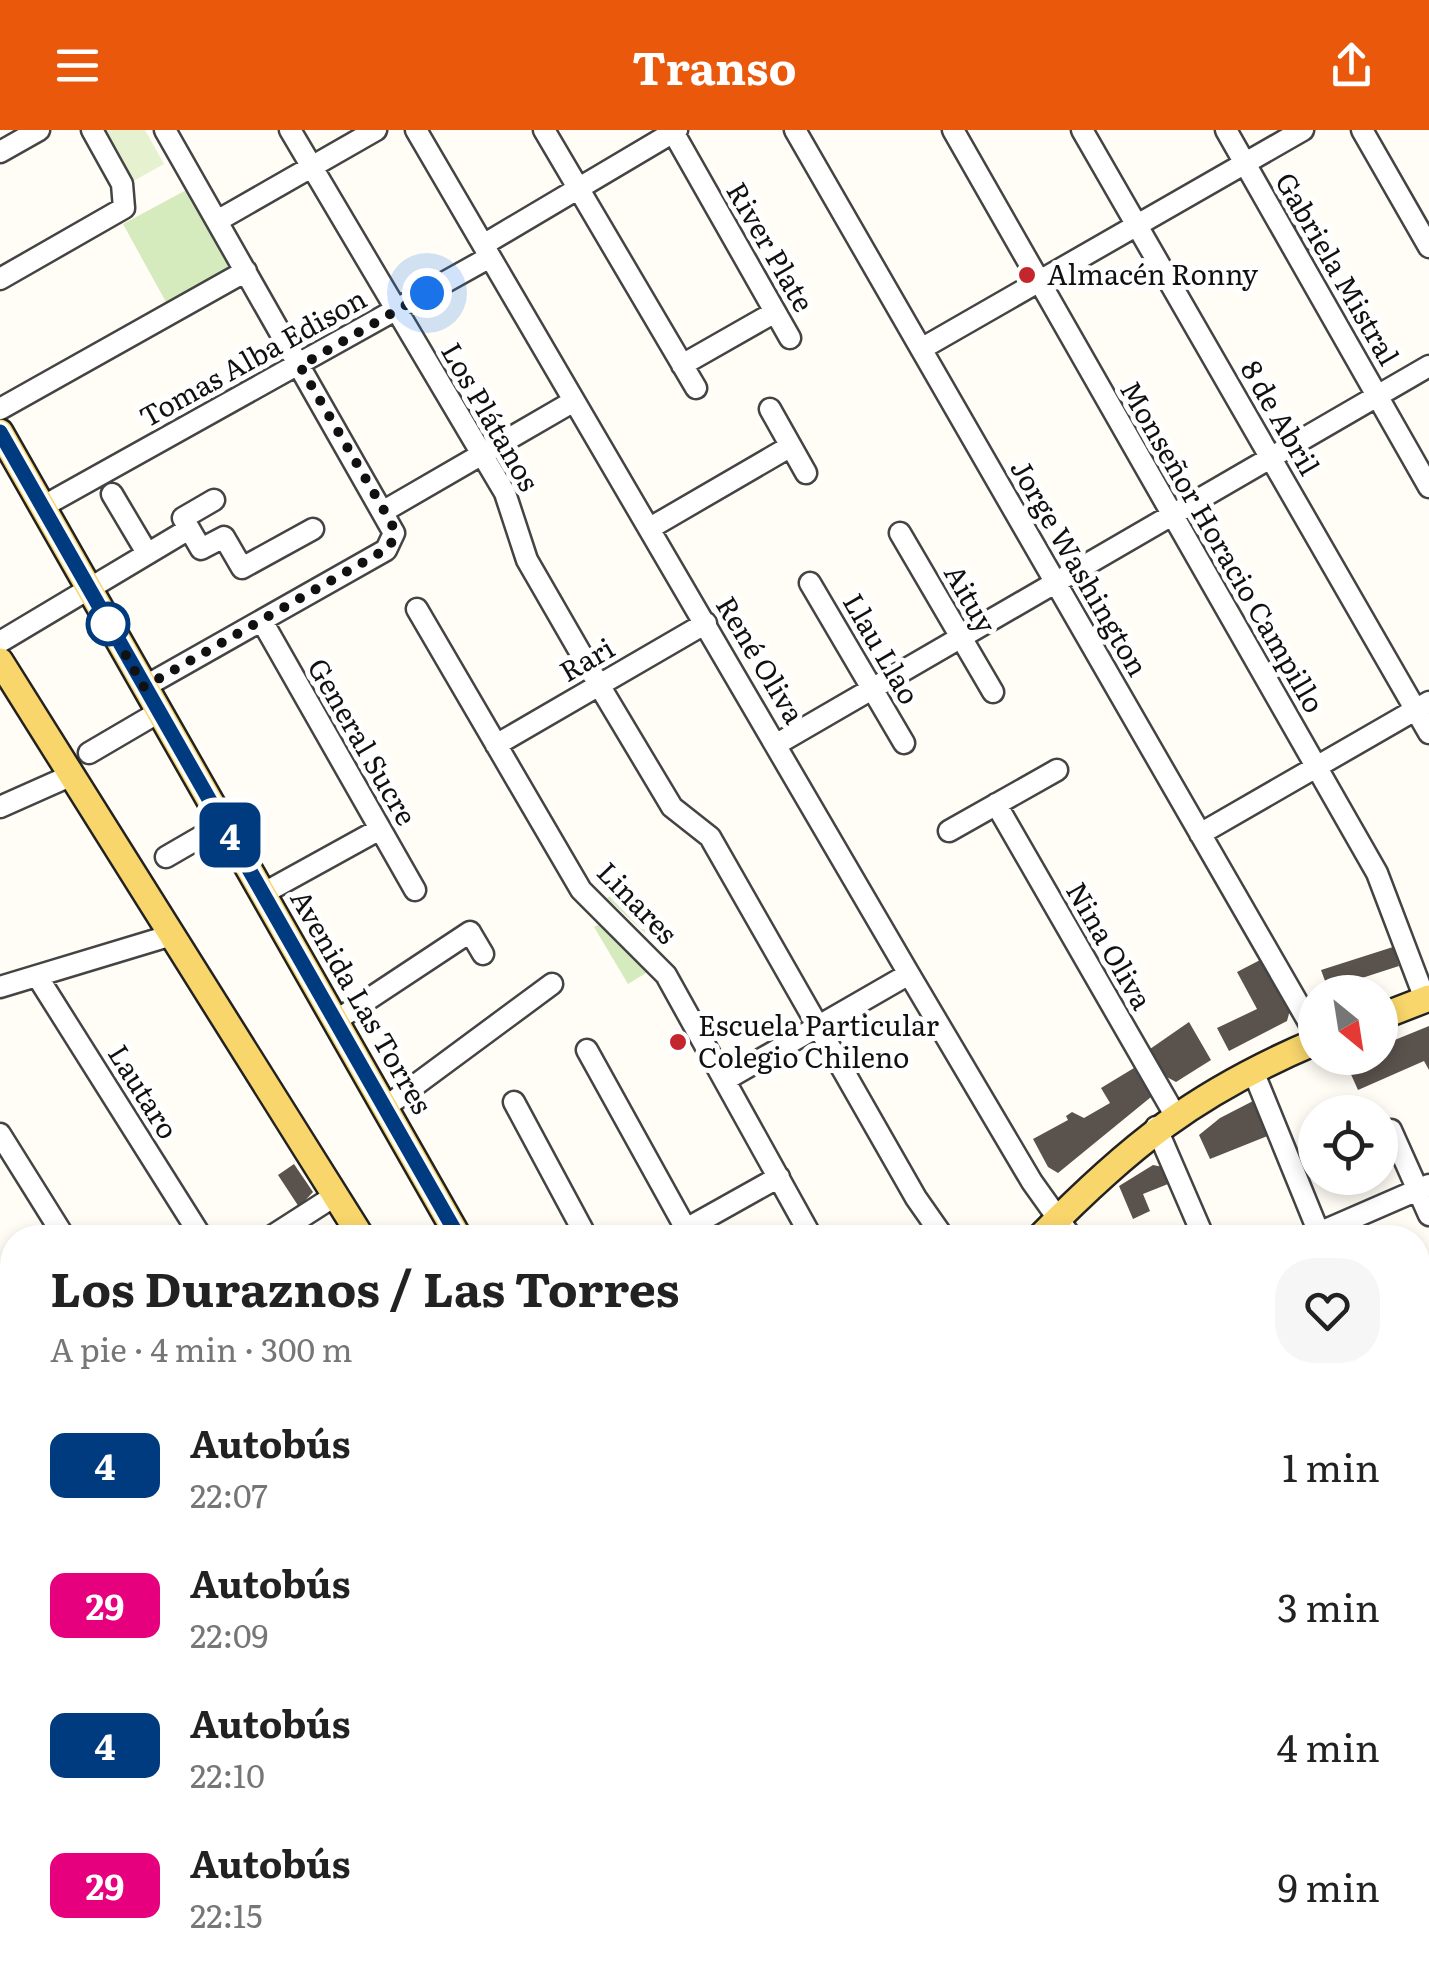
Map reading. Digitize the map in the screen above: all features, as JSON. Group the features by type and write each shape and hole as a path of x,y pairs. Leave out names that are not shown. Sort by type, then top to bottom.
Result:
{"main road":[{"name":"Avenida Las Torres","path":"0,432 9,471 42,507 452,1225"},
{"path":"0,661 354,1225"},
{"path":"1398,1010 1427,998"},
{"path":"1067,1225 1166,1121 1298,1050"}],"street":[{"path":"0,152 39,130"},
{"path":"0,279 124,208 122,184 92,130"},
{"path":"144,687 386,550 394,538 384,511 165,130"},
{"name":"Los Plátanos","path":"290,130 512,508 528,560 600,684 676,812 706,831 935,1225"},
{"path":"217,221 376,130"},
{"name":"René Oliva","path":"416,130 909,974 1064,1225"},
{"path":"544,130 696,388"},
{"name":"Jorge Washington","path":"795,130 1298,1004"},
{"name":"Monseñor Horacio Campillo","path":"953,130 1377,873 1427,998"},
{"name":"8 de Abril","path":"1082,130 1271,458 1422,706 1429,732"},
{"name":"Gabriela Mistral","path":"1226,130 1429,486"},
{"path":"921,350 1303,130"},
{"path":"1362,130 1429,246"},
{"name":"Tomas Alba Edison","path":"42,507 288,366 300,366 396,310 578,188 674,131"},
{"name":"River Plate","path":"674,131 790,338"},
{"path":"0,410 246,271"},
{"path":"682,365 775,312"},
{"path":"777,744 1429,366"},
{"path":"384,511 574,400"},
{"path":"770,409 806,473"},
{"path":"650,528 791,446"},
{"path":"112,494 147,553"},
{"path":"214,500 183,518 201,549 224,537 242,568 312,530"},
{"path":"0,642 189,529"},
{"name":"Aituy","path":"900,533 993,692"},
{"name":"Llau Llao","path":"810,583 904,743"},
{"name":"Linares","path":"417,609 581,890 666,975 805,1225"},
{"name":"General Sucre","path":"262,620 415,890"},
{"name":"Rari","path":"496,745 706,623"},
{"path":"1200,834 1422,706"},
{"path":"89,753 159,712"},
{"path":"949,831 1057,770"},
{"path":"0,808 72,775"},
{"name":"Nina Oliva","path":"996,804 1166,1121 1200,1225"},
{"path":"166,857 224,824"},
{"path":"264,893 380,829"},
{"path":"337,1020 466,924 482,954"},
{"path":"0,987 172,935"},
{"path":"725,1080 909,974"},
{"name":"Lautaro","path":"37,976 194,1225"},
{"path":"387,1106 552,984"},
{"path":"587,1050 678,1225"},
{"path":"1253,1071 1318,1225"},
{"path":"514,1102 580,1225"},
{"path":"0,1134 57,1225"},
{"path":"1398,1142 1424,1188 1429,1215"},
{"path":"698,1225 778,1177"},
{"path":"1344,1225 1424,1188"},
{"path":"289,1225 336,1195"}],"green space":[{"path":"100,130 145,130 164,164 130,183"},
{"path":"190,188 232,266 166,302 123,224"},
{"path":"630,884 664,941 658,945 607,898"},
{"path":"600,924 651,970 628,984 594,927"}],"building":[{"path":"1297,185 1329,240 1308,252 1277,197"},
{"path":"1393,947 1399,966 1371,975 1323,975 1321,970"},
{"path":"1262,959 1290,1010 1287,1021 1229,1051 1217,1028 1257,1009 1237,972"},
{"path":"1189,1022 1211,1060 1176,1082 1165,1076 1150,1049"},
{"path":"1429,1026 1429,1070 1424,1061 1398,1072 1398,1039"},
{"path":"1134,1068 1151,1097 1058,1173 1048,1167 1033,1139 1068,1120 1066,1116 1072,1112 1084,1118 1110,1103 1101,1088"},
{"path":"1351,1075 1392,1075 1358,1090"},
{"path":"1253,1101 1270,1135 1210,1159 1199,1135 1220,1118"},
{"path":"294,1164 313,1192 299,1207 278,1175"},
{"path":"1153,1165 1163,1167 1168,1184 1143,1194 1150,1211 1133,1219 1119,1186"}],"bus line":[{"name":"4","path":"0,432 452,1225"}],"place":[{"name":"Almacén Ronny","path":"1027,275"},
{"name":"Escuela Particular Colegio Chileno","path":"678,1042"}],"route":[{"path":"108,624 144,687 390,547 394,538 392,524 300,366 427,293"}]}
